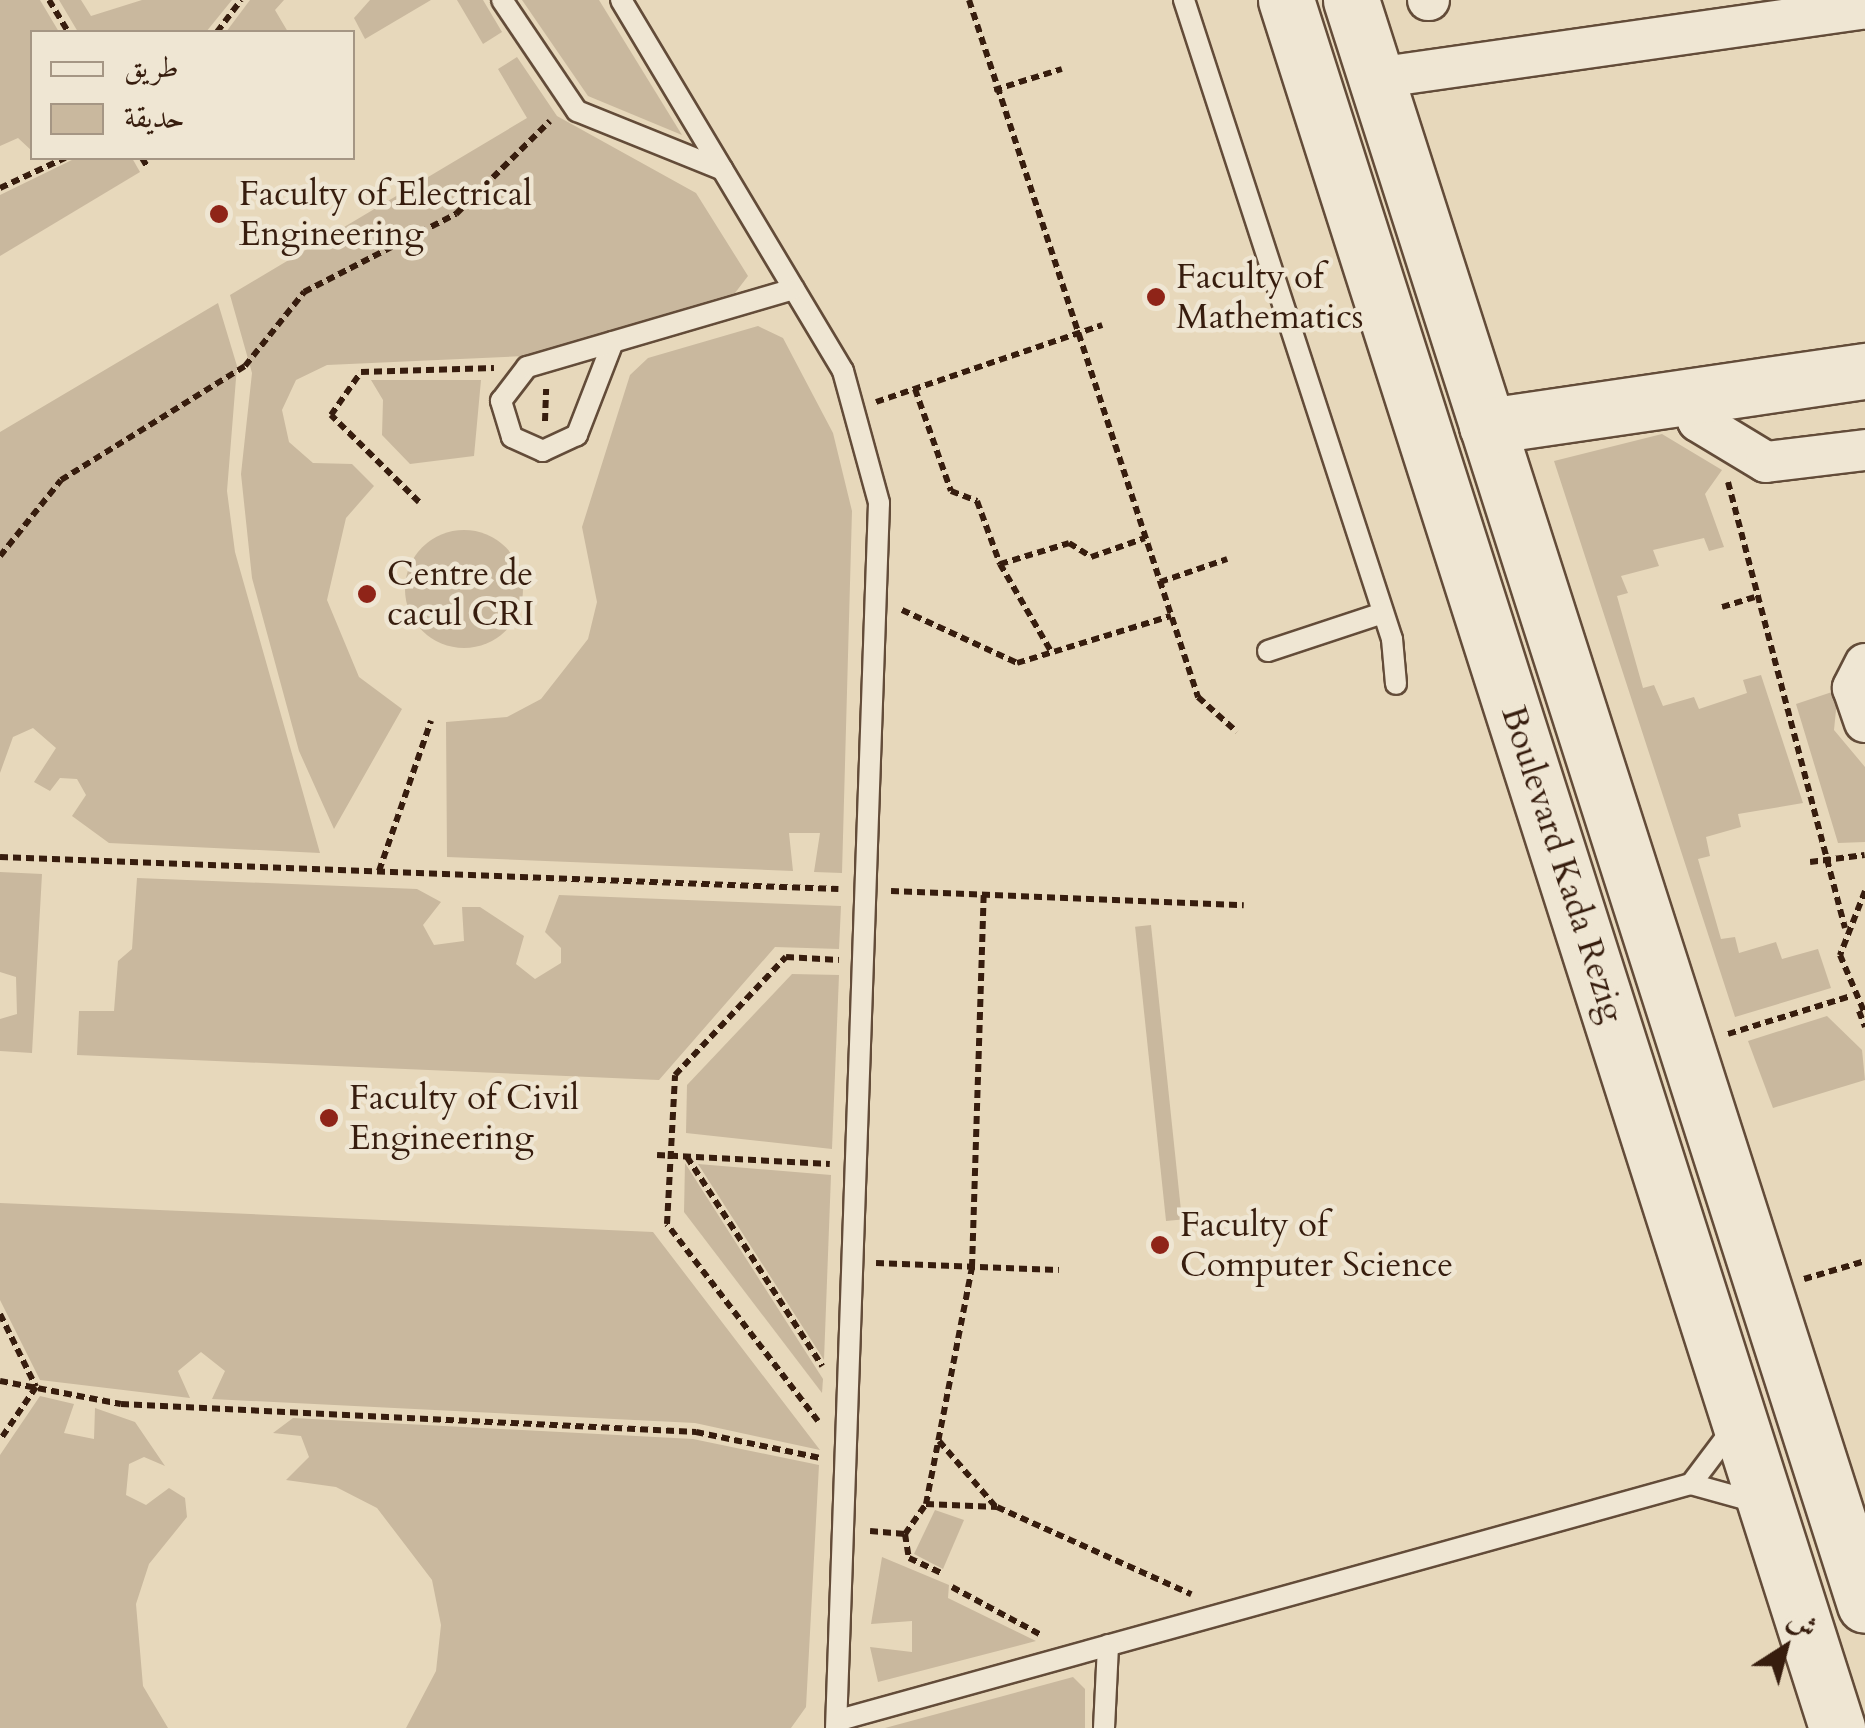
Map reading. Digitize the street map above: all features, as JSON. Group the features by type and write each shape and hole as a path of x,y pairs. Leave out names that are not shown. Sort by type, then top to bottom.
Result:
{"main road":[{"name":"Boulevard Kada Rezig","path":"1286,0 1837,1728"},
{"name":"Boulevard Kada Rezig","path":"1351,0 1862,1588"},
{"path":"1487,426 1865,371"}],"street":[{"path":"1376,78 1865,8"},
{"path":"1688,396 1698,421 1744,455 1766,462 1865,450"},
{"path":"1865,664 1853,688 1865,722"}],"lane":[{"path":"502,0 564,98 606,128 723,170"},
{"path":"621,0 794,289 857,409 879,503 840,1723 1691,1484 1735,1490 1770,1512"},
{"path":"1184,0 1383,613 1396,684"},
{"path":"613,342 584,423 556,449 530,448 506,428 504,391 528,367 613,342 794,289"},
{"path":"1268,651 1383,613"},
{"path":"1691,1484 1721,1455 1737,1409"},
{"path":"1104,1728 1108,1645"}],"path":[{"path":"49,0 67,30"},
{"path":"218,30 240,0"},
{"path":"970,0 994,90 1198,698 1237,732"},
{"path":"994,90 1062,69"},
{"path":"0,556 61,480 245,366 304,292 456,214 528,150 564,98"},
{"path":"0,188 61,160"},
{"path":"143,160 148,168"},
{"path":"857,409 1102,325"},
{"path":"419,502 331,415 362,372 528,367"},
{"path":"915,389 952,491 977,501 1000,564 1052,653"},
{"path":"1744,455 1724,489 1829,856 1845,928"},
{"path":"1000,564 1069,543 1091,557 1145,538"},
{"path":"1160,582 1227,559"},
{"path":"876,598 1017,663 1172,616"},
{"path":"1722,607 1755,598"},
{"path":"379,872 432,721"},
{"path":"1810,862 1829,856 1865,855"},
{"path":"0,857 1244,905"},
{"path":"1865,891 1845,928 1840,955 1851,996 1865,1014"},
{"path":"941,1573 909,1558 905,1534 926,1504 972,1267 984,895"},
{"path":"851,1464 667,1224 675,1075 786,957 866,961"},
{"path":"1686,1046 1851,996"},
{"path":"1857,1005 1865,1027"},
{"path":"657,1155 860,1166"},
{"path":"687,1157 852,1412"},
{"path":"1764,1290 1865,1261"},
{"path":"857,1262 1060,1270"},
{"path":"0,1314 36,1387"},
{"path":"0,1381 121,1404 696,1432 851,1464"},
{"path":"0,1440 36,1387"},
{"path":"938,1440 997,1508"},
{"path":"926,1504 997,1508 1230,1612"},
{"path":"849,1530 905,1534"},
{"path":"952,1587 1081,1653"}],"green space":[{"path":"0,0 40,0 58,30 30,30 30,149 18,138 0,146"},
{"path":"59,0 81,0 91,16 142,0 232,0 208,30 77,30"},
{"path":"250,0 284,0 275,10 287,30 228,30"},
{"path":"370,0 431,0 365,39 354,18"},
{"path":"457,0 483,0 502,32 483,44"},
{"path":"522,0 599,0 682,135 588,96"},
{"path":"517,57 557,116 696,193 748,276 735,293 524,356 327,365 296,380 282,410 289,442 313,463 352,464 374,486 346,518 327,600 359,677 402,709 334,829 299,751 252,578 241,474 252,373 230,295 527,118 498,69"},
{"path":"72,160 133,160 140,172 0,256 0,195"},
{"path":"218,303 237,366 227,491 235,552 320,853 109,843 72,816 86,795 77,779 60,778 50,791 34,782 56,748 33,728 13,737 0,773 0,432"},
{"path":"758,326 783,338 833,433 852,511 842,873 814,872 820,833 789,833 793,871 447,857 446,722 507,717 541,699 588,639 597,602 582,527 630,375 648,358"},
{"path":"371,380 481,380 474,456 410,464 382,435 383,400"},
{"path":"1662,434 1722,470 1705,494 1724,547 1709,551 1704,538 1653,550 1659,566 1621,576 1628,593 1617,596 1643,688 1654,685 1663,706 1694,697 1699,709 1747,693 1743,680 1761,675 1803,803 1738,814 1741,827 1706,837 1710,856 1698,859 1721,939 1735,937 1739,953 1776,942 1782,959 1818,949 1831,988 1735,1017 1554,461"},
{"path":"464,530 497,540 513,556 523,589 513,622 497,638 464,648 431,638 415,622 405,589 415,556 431,540"},
{"path":"1838,690 1834,730 1865,767 1865,842 1838,843 1796,704"},
{"path":"0,872 42,874 32,1053 0,1051 0,1019 17,1014 16,977 0,972"},
{"path":"137,878 417,889 441,902 423,925 434,945 464,941 462,907 480,907 524,936 516,964 535,979 561,963 561,948 545,932 559,895 841,906 839,949 775,947 659,1080 77,1055 79,1011 114,1011 118,961 132,949"},
{"path":"1151,925 1182,1219 1166,1221 1135,927"},
{"path":"792,974 839,975 832,1149 686,1133 687,1085"},
{"path":"1827,1016 1862,1050 1865,1080 1773,1108 1748,1041"},
{"path":"685,1163 823,1379 822,1393 684,1212"},
{"path":"698,1164 831,1175 824,1360"},
{"path":"0,1203 653,1232 820,1450 695,1423 212,1399 225,1371 201,1352 178,1371 190,1398 40,1380 0,1300"},
{"path":"40,1396 74,1404 64,1433 94,1439 95,1408 135,1422 165,1466 144,1457 129,1464 126,1495 146,1505 169,1488 185,1498 187,1517 149,1564 136,1604 143,1686 168,1728 0,1728 0,1455"},
{"path":"293,1418 693,1439 819,1465 806,1707 791,1728 406,1728 436,1671 441,1625 432,1580 377,1508 336,1487 286,1480 309,1457 301,1436 273,1433"},
{"path":"935,1510 964,1520 943,1569 914,1554"},
{"path":"882,1557 949,1585 948,1598 1036,1641 878,1682 870,1647 912,1652 912,1621 871,1624"},
{"path":"1073,1677 1085,1689 1085,1728 885,1728"}],"place":[{"name":"Faculty of Electrical Engineering","path":"219,214"},
{"name":"Faculty of Mathematics","path":"1156,297"},
{"name":"Centre de cacul CRI","path":"367,594"},
{"name":"Faculty of Civil Engineering","path":"329,1118"},
{"name":"Faculty of Computer Science","path":"1160,1245"}]}
